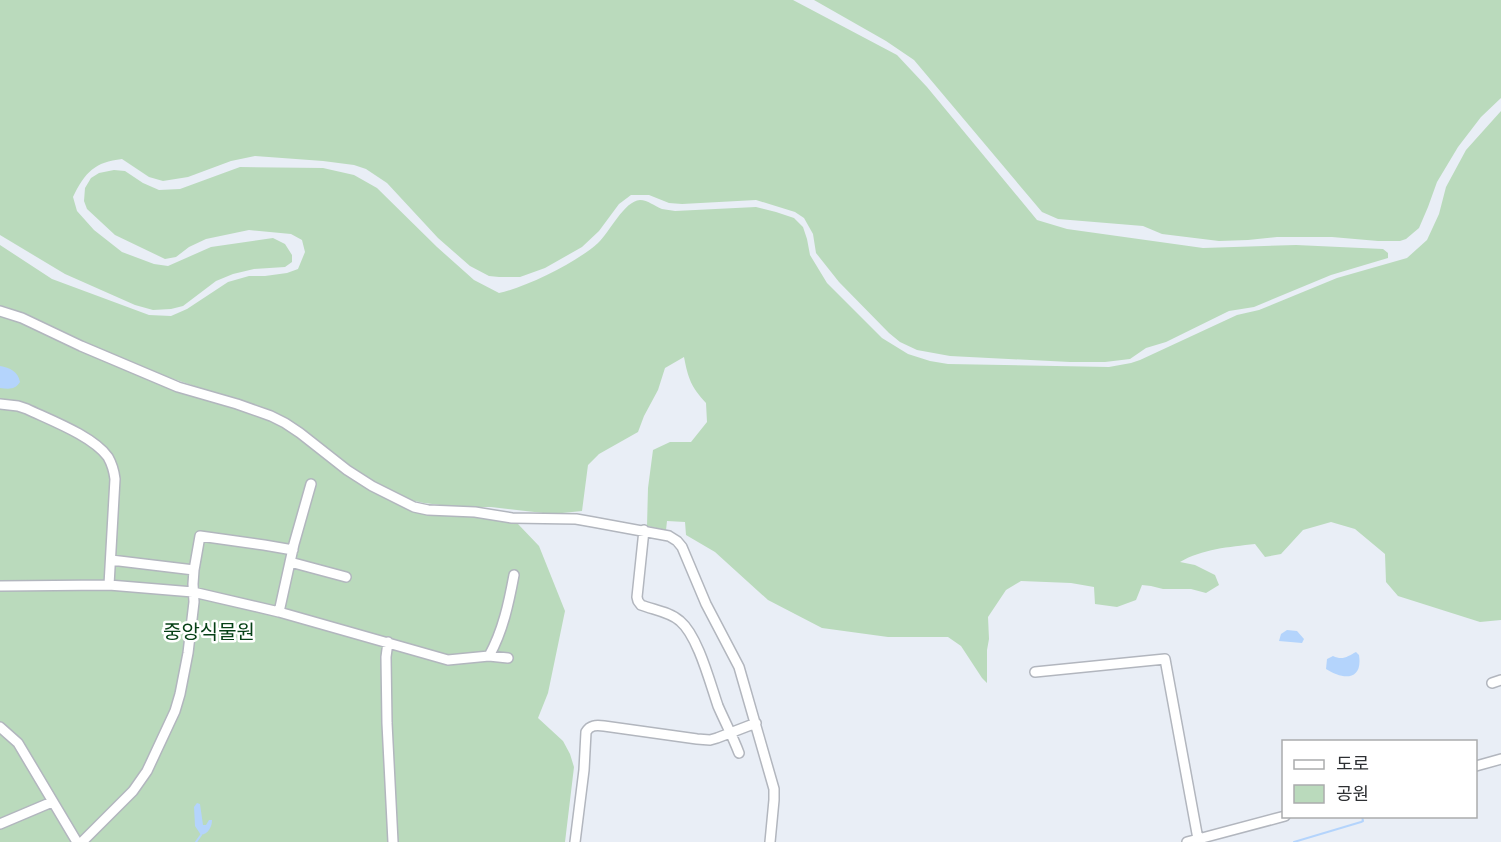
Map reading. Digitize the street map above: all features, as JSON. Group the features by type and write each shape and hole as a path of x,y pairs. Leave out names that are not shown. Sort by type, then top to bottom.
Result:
{"street":[{"path":"0,311 22,318 177,387 272,416 300,433 347,470 372,486 414,507 428,510 475,512 519,519 576,519 645,530 677,540 709,612 739,667 774,789 770,842"},
{"path":"0,404 27,409 79,434 108,457 115,479 110,585"},
{"path":"279,612 311,484"},
{"path":"645,530 638,601 641,605 672,615 689,630 739,753"},
{"path":"82,842 134,791 147,771 170,723 180,694 188,653 194,603 194,570 200,536 293,550"},
{"path":"111,560 194,570"},
{"path":"291,562 346,577"},
{"path":"489,656 495,646 507,610 514,575"},
{"path":"0,586 110,585 193,592 279,612 448,660 489,656 508,658"},
{"path":"388,642 386,657 387,723 393,842"},
{"path":"1035,672 1165,659 1198,839"},
{"path":"575,842 586,732 589,728 596,725 710,740 756,723"},
{"path":"0,727 18,743 77,842"},
{"path":"1477,766 1501,759"},
{"path":"0,824 52,802"},
{"path":"1188,842 1282,817"}],"green space":[{"path":"0,0 793,0 897,55 927,87 1037,220 1067,229 1203,248 1296,245 1383,249 1388,253 1388,258 1331,275 1254,307 1229,311 1166,342 1146,348 1130,359 1070,362 950,356 917,350 900,342 839,282 816,253 813,234 804,218 795,212 756,200 682,204 669,203 649,195 631,195 619,204 599,231 582,247 545,268 520,277 499,277 489,276 470,266 438,238 387,183 366,169 354,165 255,156 231,161 188,177 163,181 149,177 122,159 113,160 92,170 82,181 73,197 77,211 94,230 122,252 154,264 168,266 211,247 273,238 285,244 292,255 292,262 285,267 254,269 233,274 216,281 183,306 153,310 135,305 65,274 0,235"},
{"path":"814,0 1501,0 1501,98 1481,117 1458,147 1437,182 1419,228 1406,239 1378,241 1332,237 1277,237 1219,241 1162,234 1143,226 1058,219 1042,212 914,60 886,41"},
{"path":"1501,111 1501,620 1480,622 1398,596 1386,582 1385,554 1355,529 1331,522 1303,530 1281,554 1265,557 1255,544 1207,551 1180,562 1195,565 1215,575 1219,585 1206,593 1191,589 1163,589 1142,585 1136,600 1117,607 1095,604 1094,587 1071,583 1021,581 1006,590 988,617 987,683 961,646 948,637 888,637 822,628 768,600 715,552 686,535 685,522 667,521 666,530 647,526 648,488 653,450 670,442 691,442 707,422 706,403 691,382 684,357 665,368 658,390 638,432 599,454 588,465 582,511 552,514 491,507 457,507 401,498 363,476 272,412 132,365 7,307 0,306 0,245 52,279 149,315 171,316 187,309 228,282 249,276 287,273 298,269 305,252 302,240 291,234 249,230 206,239 189,247 176,257 165,259 115,235 87,209 84,201 85,188 91,178 99,173 114,170 125,171 159,190 180,189 240,167 323,168 354,175 377,188 474,280 499,293 537,280 578,258 603,238 623,211 634,202 643,200 662,209 675,211 756,207 794,218 803,227 810,255 827,283 882,338 908,354 948,364 1109,367 1140,360 1237,315 1259,310 1337,278 1407,258 1427,240 1439,214 1446,187 1466,150"},
{"name":"중앙식물원","path":"0,314 9,316 162,386 273,420 395,502 448,514 508,520 518,524 539,546 565,611 548,693 538,718 563,741 574,767 565,842 0,842"}],"water":[{"path":"0,366 10,369 17,375 20,382 14,388 0,388"},
{"path":"1287,630 1297,631 1304,639 1302,643 1279,641 1281,634"},
{"path":"1356,652 1359,655 1359,664 1355,674 1339,675 1326,669 1327,659 1333,656 1345,657"},
{"path":"197,803 200,804 203,825 212,820 209,830 201,835 195,826 194,807"}],"waterway":[{"path":"1294,842 1361,822 1362,818"},
{"path":"196,842 201,835"}]}
